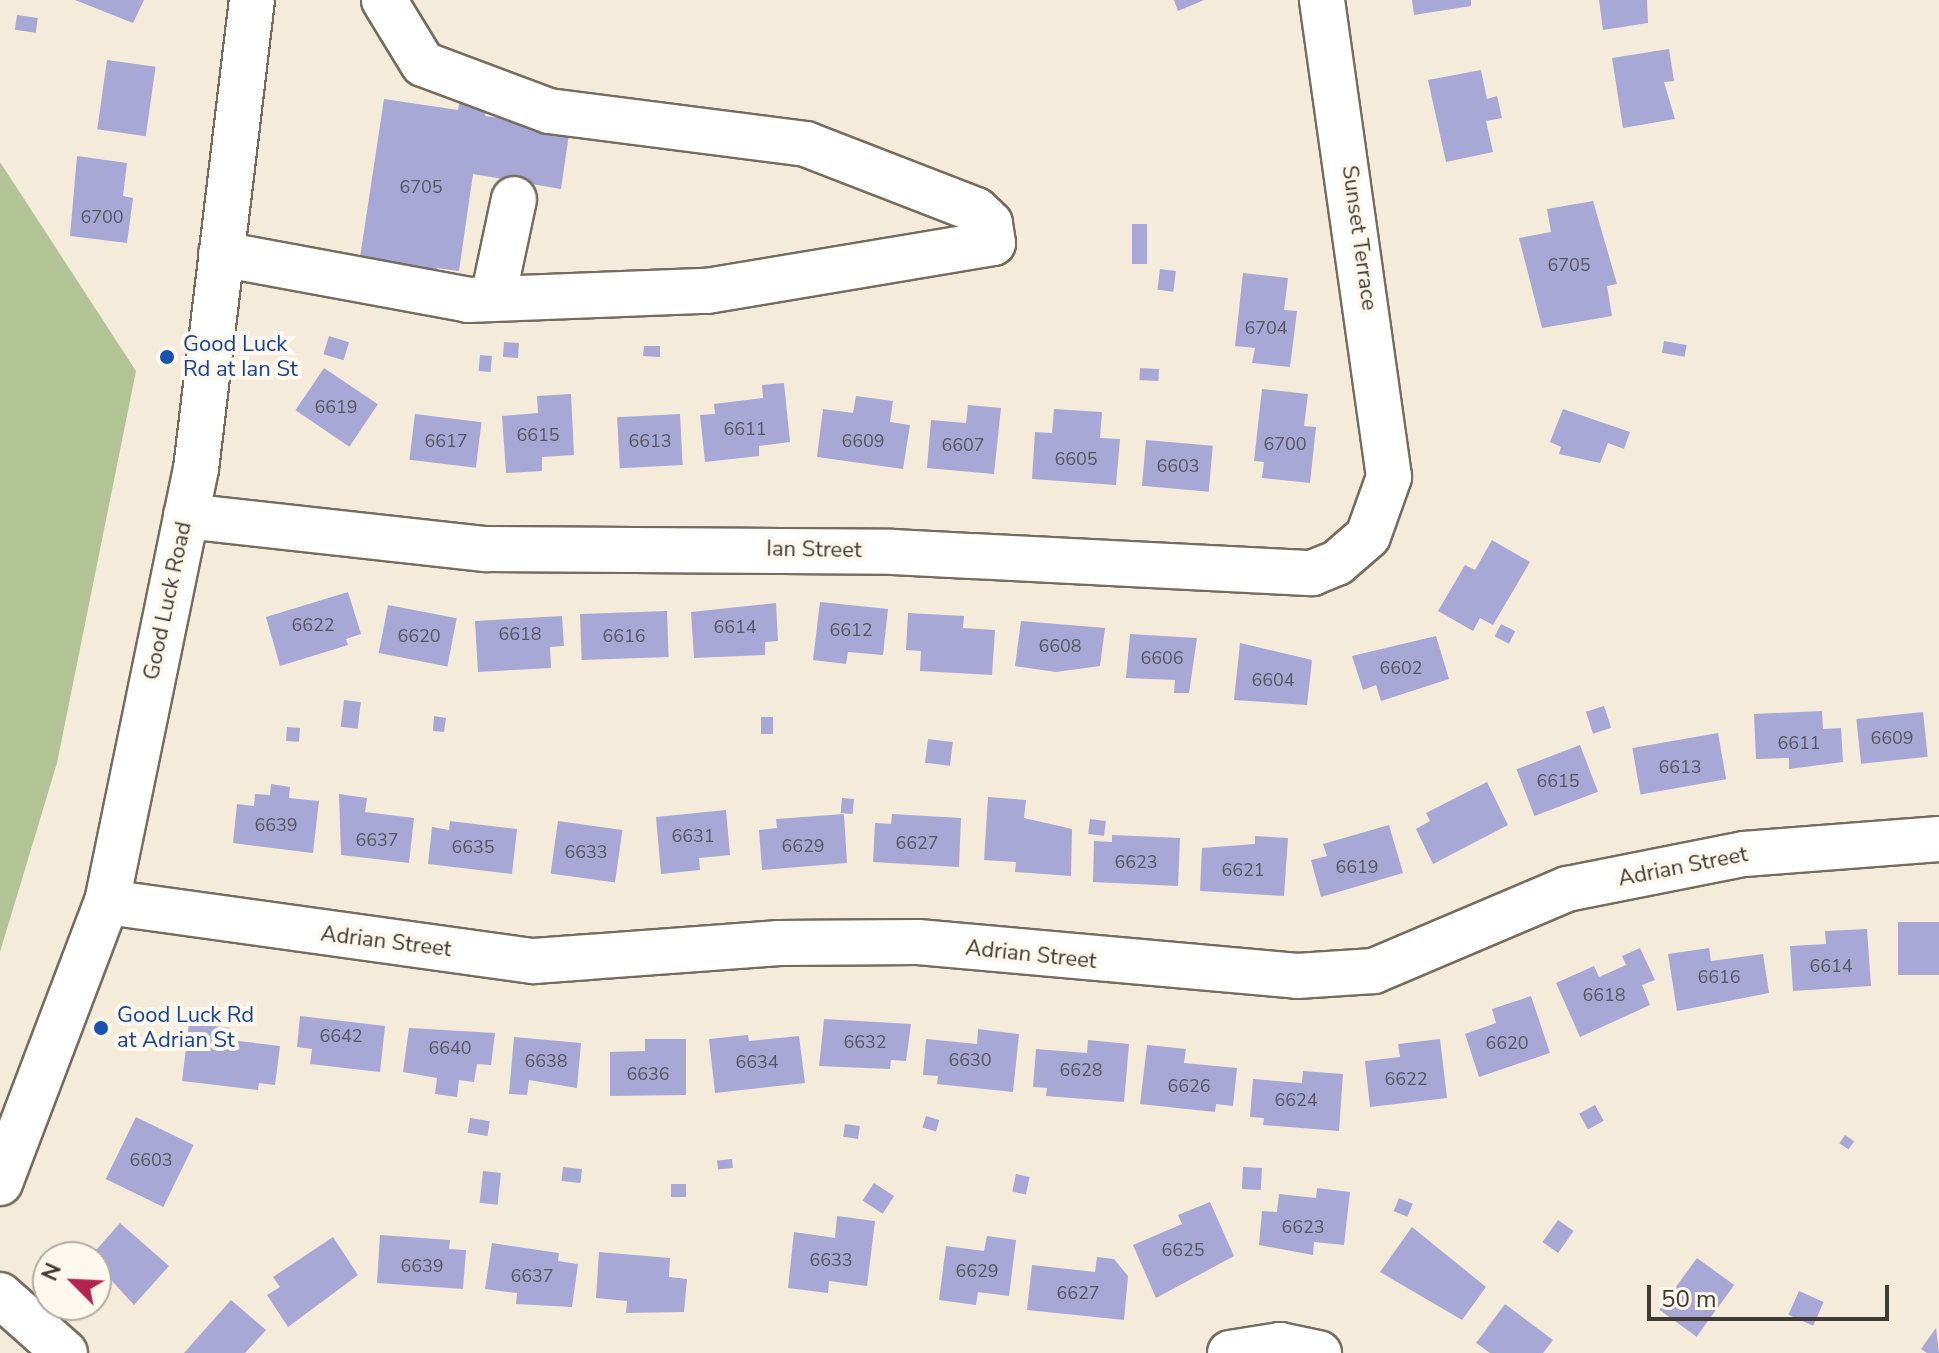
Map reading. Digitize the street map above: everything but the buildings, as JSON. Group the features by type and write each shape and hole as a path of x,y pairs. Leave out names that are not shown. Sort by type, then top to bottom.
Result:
{"street":[{"name":"Good Luck Road","path":"0,1183 107,902 186,516 252,0"},
{"path":"221,254 468,300 707,291 993,243 990,223 976,210 806,144 549,111 423,64 384,0"},
{"name":"Sunset Terrace","path":"1322,0 1389,477"},
{"path":"493,298 514,199"},
{"name":"Ian Street","path":"186,516 486,549 893,552 1312,573 1368,536 1389,477"},
{"name":"Adrian Street","path":"107,902 534,961 779,943 918,942 1297,976 1374,971 1567,889 1744,854 1939,839"},
{"path":"0,1295 65,1353"},
{"path":"1230,1353 1280,1345 1319,1353"}],"green space":[{"path":"0,162 136,371 57,763 0,952"}],"place":[{"name":"Good Luck Rd at Ian St","path":"167,357"},
{"name":"Good Luck Rd at Adrian St","path":"101,1028"}]}
